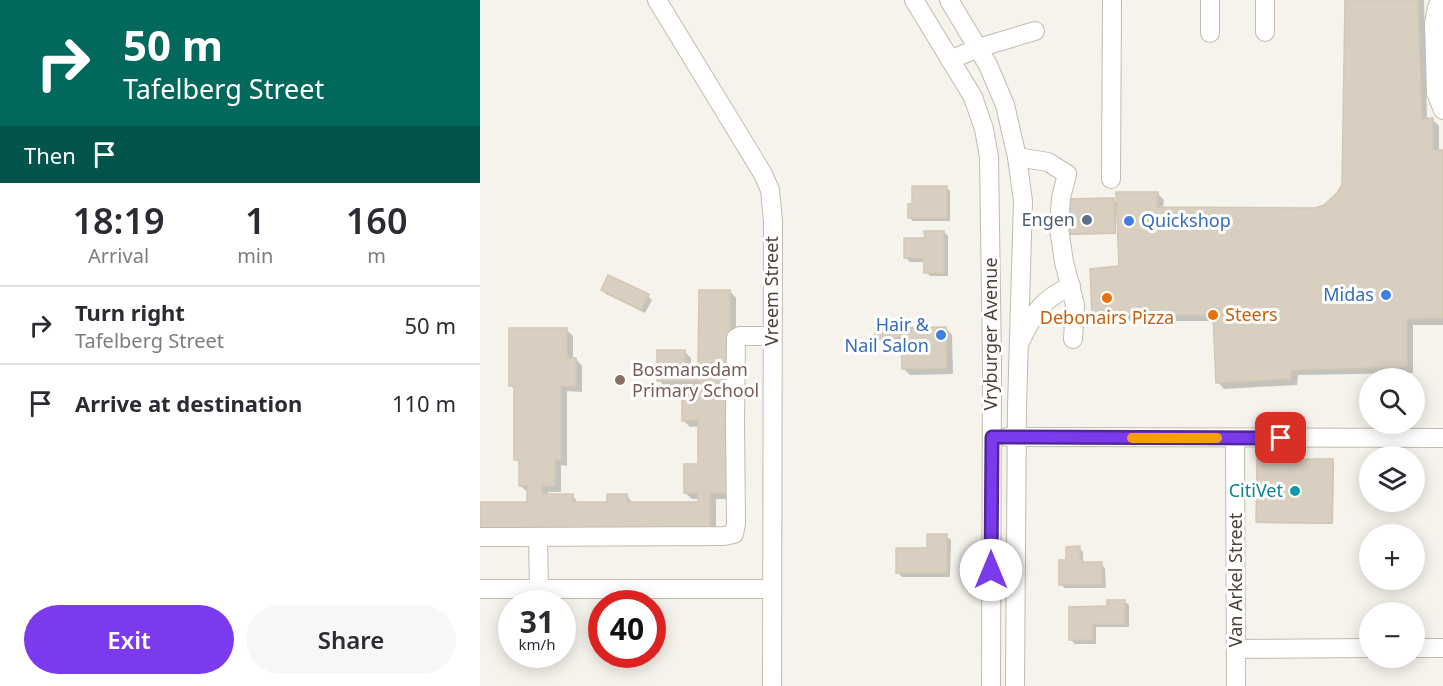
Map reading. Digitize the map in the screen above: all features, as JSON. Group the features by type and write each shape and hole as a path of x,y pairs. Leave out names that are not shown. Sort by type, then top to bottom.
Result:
{"street":[{"name":"Vreem Street","path":"657,0 764,174 770,190 772,221 772,686"},
{"name":"Vryburger Avenue","path":"914,0 973,97 984,129 989,157 992,437 991,686"},
{"name":"Vryburger Avenue","path":"949,0 988,65 1005,105 1017,157 1023,211 1018,345 1015,686"},
{"path":"1111,179 1112,0"},
{"path":"1210,0 1210,33"},
{"path":"1265,0 1265,32"},
{"path":"1443,2 1437,7 1434,24 1436,93 1443,110"},
{"path":"950,60 978,48 1035,31"},
{"path":"1017,157 1048,162 1067,174 1061,198 1059,228 1064,262 1075,305 1073,339"},
{"path":"1018,345 1039,306 1046,299 1071,285"},
{"path":"480,537 724,536 734,534 736,522 736,338 772,336"},
{"path":"992,437 1443,438"},
{"name":"Van Arkel Street","path":"1235,438 1236,686"},
{"path":"538,537 539,589"},
{"path":"480,589 771,589"},
{"path":"1236,649 1359,648"},
{"path":"1425,648 1443,648"}],"building":[{"path":"1345,0 1418,0 1422,119 1433,118 1433,150 1443,150 1443,318 1407,319 1407,367 1292,370 1291,379 1216,383 1213,315 1092,315 1090,269 1119,266 1116,192 1158,192 1157,207 1315,208 1324,205 1342,185"},
{"path":"912,186 947,186 947,218 908,218 908,204 912,204"},
{"path":"1114,198 1115,233 1066,234 1065,199"},
{"path":"924,231 944,231 944,273 924,273 924,259 904,258 904,238 925,238"},
{"path":"608,275 649,294 641,310 601,290"},
{"path":"699,290 730,290 730,493 710,493 710,533 480,533 480,502 527,502 527,486 519,486 519,460 514,460 514,386 509,386 509,328 567,328 567,358 576,358 576,386 561,386 561,460 555,460 555,486 542,486 542,494 573,494 573,502 607,502 607,494 627,494 627,502 698,502 698,493 684,493 684,464 698,464 698,420 682,421 682,389 698,389 698,381 657,381 657,350 685,350 685,369 698,369"},
{"path":"946,327 947,368 902,369 901,337 875,338 875,328"},
{"name":"CitiVet","path":"1257,459 1333,459 1332,523 1256,522"},
{"path":"927,534 947,534 947,573 896,573 896,548 927,548"},
{"path":"1080,546 1080,560 1102,562 1102,584 1059,585 1059,560 1066,560 1066,547"},
{"path":"1107,600 1125,600 1125,624 1093,624 1093,640 1069,640 1069,607 1107,606"}],"slow traffic":[{"path":"1132,438 1217,438"}],"place":[{"name":"Engen","path":"1087,220"},
{"name":"Quickshop","path":"1129,221"},
{"name":"Midas","path":"1386,295"},
{"name":"Debonairs Pizza","path":"1107,298"},
{"name":"Steers","path":"1213,315"},
{"name":"Hair & Nail Salon","path":"941,335"},
{"name":"Bosmansdam Primary School","path":"620,380"},
{"name":"CitiVet","path":"1295,491"}],"route":[{"path":"991,570 992,437 1281,438"}]}
